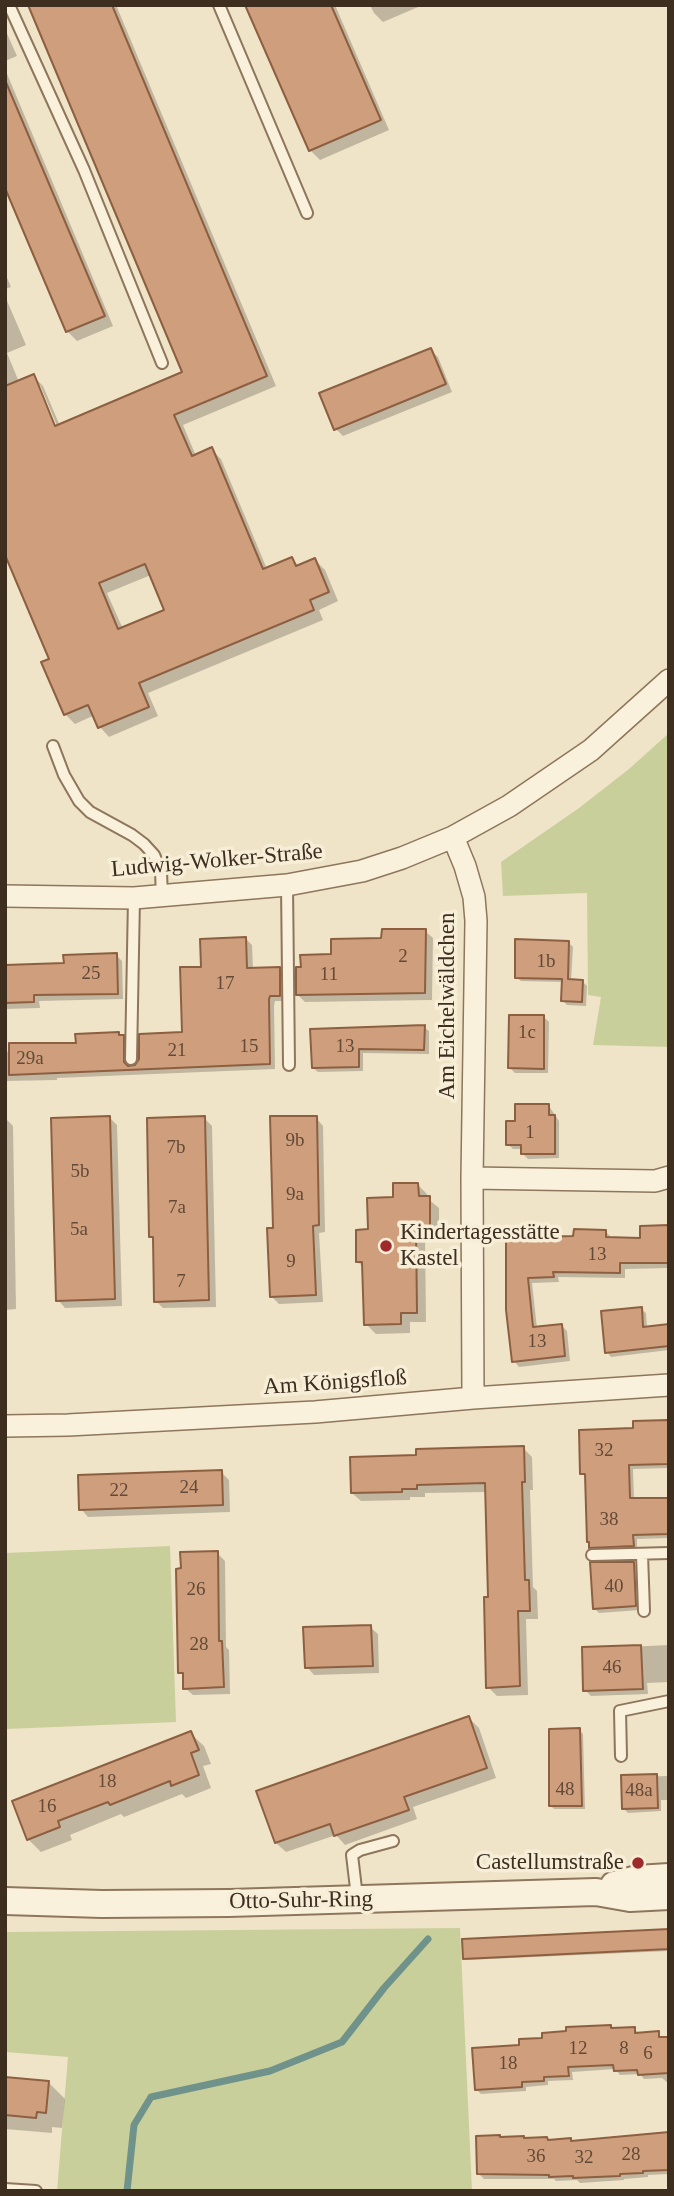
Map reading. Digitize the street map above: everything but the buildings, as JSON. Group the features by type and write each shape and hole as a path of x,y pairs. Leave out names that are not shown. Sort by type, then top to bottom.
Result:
{"street":[{"name":"Ludwig-Wolker-Straße","path":"5,896 135,898 287,885 362,871 402,858 453,837 545,783 591,750 669,680"},
{"name":"Am Eichelwäldchen","path":"453,837 474,897 477,921 472,1178 473,1398"},
{"path":"472,1178 655,1181 669,1177"},
{"name":"Am Königsfloß","path":"5,1426 68,1426 290,1413 669,1385"},
{"name":"Otto-Suhr-Ring","path":"596,1892 637,1879 669,1877"},
{"name":"Otto-Suhr-Ring","path":"5,1901 102,1904 358,1900 596,1892 630,1898 669,1896"}],"lane":[{"path":"9,5 84,170 162,363"},
{"path":"219,5 307,214"},
{"path":"53,746 64,775 79,801 90,812 145,844 154,855 161,872 162,896"},
{"path":"287,885 289,1065"},
{"path":"131,1059 135,898"},
{"path":"642,1553 644,1611"},
{"path":"592,1555 669,1553"},
{"path":"621,1756 620,1711 669,1701"},
{"path":"358,1900 352,1855 360,1850 393,1841"},
{"path":"5,2189 36,2191"}],"green space":[{"path":"669,733 669,1047 593,1045 601,997 588,995 587,893 503,896 501,862 579,808"},
{"path":"170,1546 176,1722 7,1729 5,1553"},
{"path":"460,1928 472,2191 57,2191 68,2057 5,2052 5,1932"}],"waterway":[{"path":"127,2191 134,2125 151,2097 270,2071 342,2042 384,1988 428,1939"}],"place":[{"name":"Kindertagesstätte Kastel","path":"386,1246"},
{"name":"Castellumstraße","path":"638,1863"}]}
